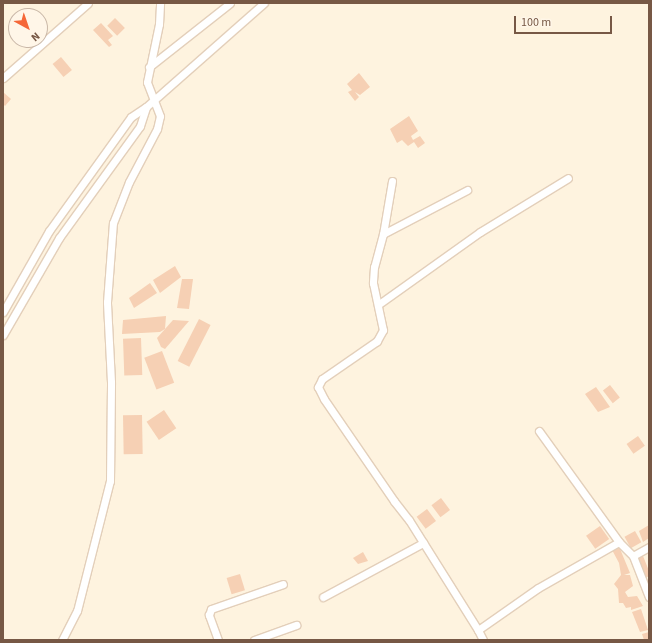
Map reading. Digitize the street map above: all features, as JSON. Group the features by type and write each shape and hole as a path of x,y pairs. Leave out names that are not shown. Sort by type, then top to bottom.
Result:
{"street":[{"path":"3,78 88,3"},
{"path":"62,640 77,611 110,481 111,382 107,302 113,223 126,188 157,128 160,116 147,82 159,24 160,3"},
{"path":"149,67 230,3"},
{"path":"3,312 49,231 131,117 146,107 154,98 264,3"},
{"path":"3,335 60,238 140,126 146,107"},
{"path":"379,304 480,232 568,178"},
{"path":"392,181 383,234 374,267 373,283 379,304 383,330 377,341 333,370 322,379 318,387 345,431 423,543 483,640"},
{"path":"383,234 467,190"},
{"path":"539,431 619,542 633,556 649,597"},
{"path":"478,630 538,588 619,542"},
{"path":"324,597 423,543"},
{"path":"633,556 649,547"},
{"path":"218,640 209,615 211,609 283,584"},
{"path":"254,640 296,625"}],"building":[{"path":"115,18 125,28 117,36 107,26"},
{"path":"101,23 113,36 108,40 112,45 109,47 93,30"},
{"path":"61,57 72,70 64,77 53,64"},
{"path":"359,73 370,87 360,95 355,92 359,97 355,101 348,92 352,90 347,84"},
{"path":"3,92 11,99 5,106 3,104"},
{"path":"409,116 418,131 411,136 413,140 420,136 425,143 418,148 414,142 408,146 402,140 397,143 390,129"},
{"path":"175,266 181,277 160,293 153,280"},
{"path":"182,279 193,279 189,309 177,308"},
{"path":"150,283 157,293 134,308 129,298"},
{"path":"166,316 165,329 160,332 122,334 123,320"},
{"path":"199,319 211,325 189,367 178,361"},
{"path":"173,320 189,321 165,349 161,347 157,338"},
{"path":"141,338 142,375 124,376 123,339"},
{"path":"162,351 174,383 156,390 144,358"},
{"path":"610,385 620,398 613,403 603,391"},
{"path":"596,387 610,407 598,412 585,394"},
{"path":"164,410 176,428 159,440 147,422"},
{"path":"123,415 142,415 143,454 124,454"},
{"path":"638,436 645,446 633,454 627,444"},
{"path":"441,498 450,510 440,517 431,505"},
{"path":"427,509 436,521 426,529 417,517"},
{"path":"649,525 649,538 643,542 639,531"},
{"path":"600,526 609,539 595,549 586,536"},
{"path":"635,531 641,542 631,548 625,537"},
{"path":"618,544 630,573 624,575 630,575 633,586 625,592 628,597 637,596 643,606 631,610 631,607 626,608 623,603 619,603 618,589 614,584 621,575 619,563 611,548"},
{"path":"363,552 368,561 358,564 353,558"},
{"path":"643,556 649,571 649,576 644,579 637,558"},
{"path":"240,574 245,590 232,594 227,578"},
{"path":"641,609 648,630 640,632 632,612"},
{"path":"649,632 649,640 644,640 642,634"}]}
